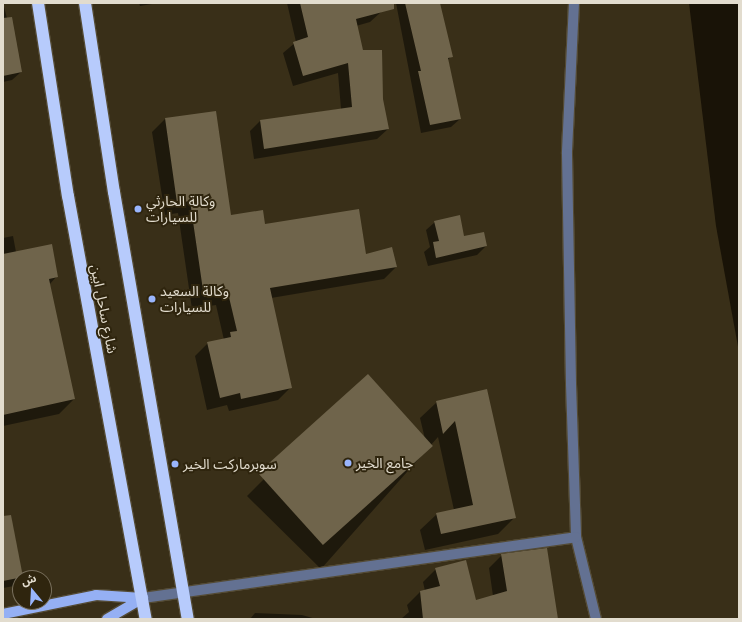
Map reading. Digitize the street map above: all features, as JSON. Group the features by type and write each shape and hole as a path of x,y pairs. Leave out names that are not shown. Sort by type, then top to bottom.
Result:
{"highway":[{"name":"شارع ساحل ابين","path":"38,3 68,196 146,619"},
{"name":"شارع ساحل ابين","path":"85,3 115,200 188,619"}],"main road":[{"path":"3,614 96,595 143,598"},
{"path":"107,619 143,598"}],"street":[{"path":"574,3 567,154 576,537 596,619"},
{"path":"143,598 576,537"}],"shaded area":[{"path":"689,3 739,3 739,352 716,226"}],"building":[{"path":"300,3 394,3 394,9 356,19 363,50 382,50 383,99 389,129 264,149 260,120 352,107 348,63 303,76 293,42 308,37"},
{"path":"405,3 440,3 453,57 448,58 461,119 430,125 418,71 421,71"},
{"path":"12,17 22,72 3,76 3,18"},
{"path":"216,111 231,215 263,210 265,224 359,209 366,254 392,247 397,267 270,288 292,388 241,399 240,393 220,398 207,342 231,337 230,332 237,331 228,293 204,297 190,201 177,203 165,118"},
{"path":"460,215 464,236 484,232 487,246 436,258 433,242 439,241 434,221"},
{"path":"52,244 58,277 49,279 75,399 3,415 3,254"},
{"name":"جامع الخير","path":"368,374 433,446 323,545 258,473"},
{"path":"487,389 516,518 441,534 436,513 473,505 455,421 443,434 436,401"},
{"path":"11,515 22,570 12,570 12,579 3,581 3,516"},
{"path":"547,548 558,619 423,619 420,591 440,586 435,568 466,560 476,600 507,591 501,554"}],"place":[{"name":"وكالة الحارثي للسيارات","path":"138,209"},
{"name":"وكالة السعيد للسيارات","path":"152,299"},
{"name":"جامع الخير","path":"348,463"},
{"name":"سوبرماركت الخير","path":"175,464"}]}
